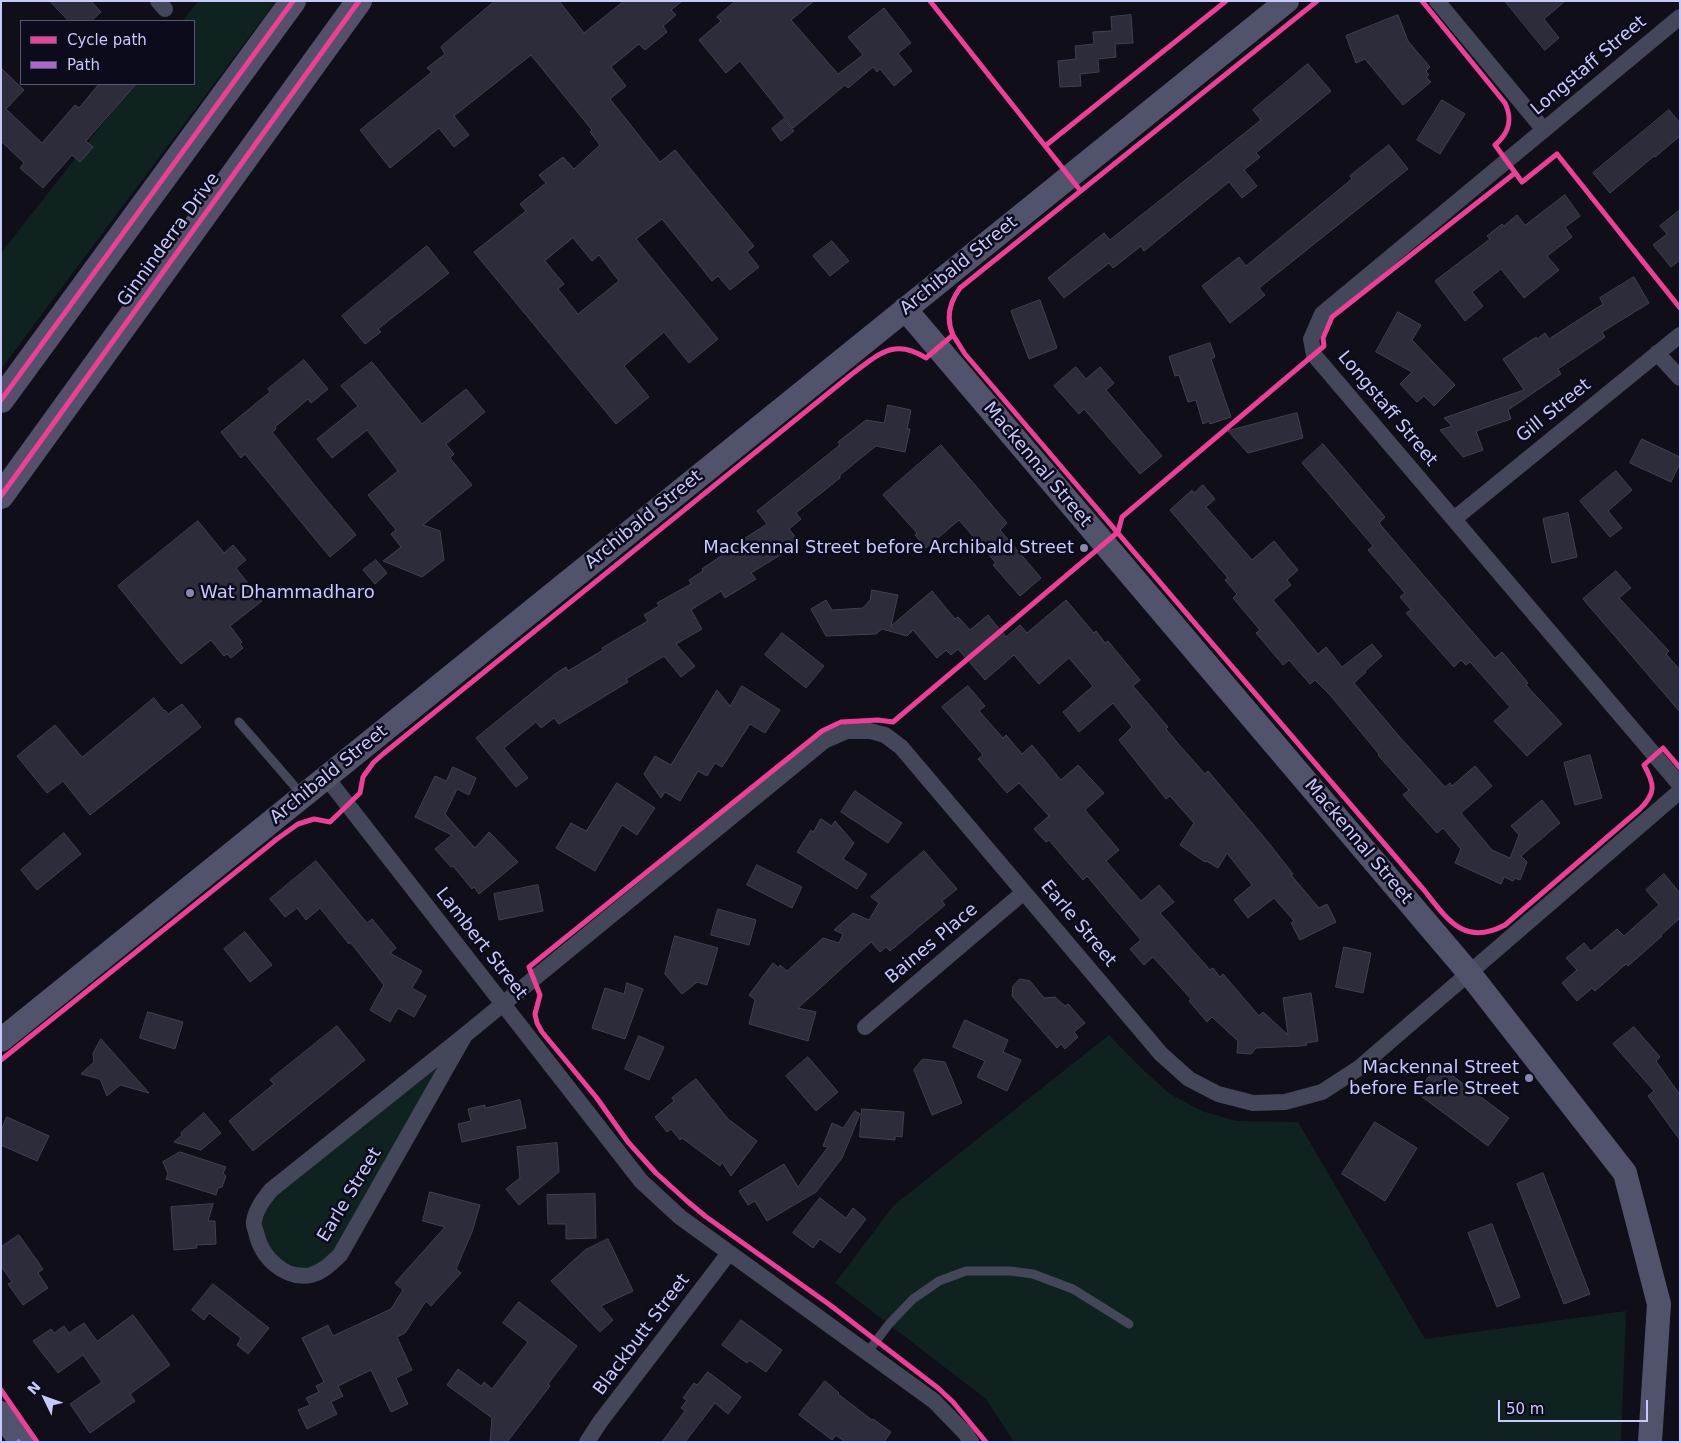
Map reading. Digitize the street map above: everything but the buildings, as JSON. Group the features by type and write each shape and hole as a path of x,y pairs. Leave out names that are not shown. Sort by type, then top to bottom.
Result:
{"main road":[{"path":"1,400 293,1"},
{"name":"Ginninderra Drive","path":"1,496 359,1"}],"street":[{"name":"Archibald Street","path":"1,1040 1287,1"},
{"path":"1437,1 1544,130"},
{"name":"Longstaff Street","path":"1680,17 1322,314 1311,339 1314,355 1680,785"},
{"name":"Mackennal Street","path":"905,309 1469,973 1625,1173 1660,1304 1650,1442"},
{"name":"Gill Street","path":"1454,519 1680,335"},
{"path":"1658,353 1680,378"},
{"name":"Earle Street","path":"465,1035 340,1255 327,1267 313,1274 300,1276 285,1272 273,1264 257,1240 254,1222 259,1206 270,1190 465,1035 824,740 847,731 870,731 885,735 901,747 1161,1054 1189,1079 1218,1094 1253,1103 1285,1102 1322,1092 1359,1068 1680,791"},
{"name":"Lambert Street","path":"326,777 641,1181 680,1217 934,1401 966,1434 971,1442"},
{"name":"Baines Place","path":"866,1027 1024,892"},
{"name":"Blackbutt Street","path":"587,1442 600,1422 729,1253"},
{"path":"1,1413 21,1442"}],"lane":[{"path":"239,722 303,796"},
{"path":"867,1353 889,1324 913,1299 939,1281 966,1271 1010,1271 1033,1274 1073,1289 1129,1324"}],"green space":[{"path":"198,1 276,1 1,369 1,253 133,85 195,85 195,20 184,20"},
{"path":"465,1035 349,1240 313,1274 264,1253 259,1206"},
{"path":"1109,1035 1170,1094 1202,1111 1236,1121 1298,1122 1425,1339 1626,1311 1621,1442 1014,1442 986,1399 835,1283 894,1205"}],"cycle path":[{"path":"1,400 293,1"},
{"path":"1,496 359,1"},
{"path":"930,1 1080,190"},
{"path":"1045,146 1226,1"},
{"path":"1,1060 277,839 298,824 314,819 330,822 360,793 363,777 373,763 383,754 852,374 878,355 895,349 905,349 926,358 953,335 949,317 953,299 960,288 1317,1"},
{"path":"1422,1 1505,103 1509,115 1508,126 1504,136 1495,145 1522,182 1557,154 1680,308"},
{"path":"986,1442 953,1402 938,1388 830,1305 705,1216 656,1173 628,1142 596,1097 542,1032 535,1014 540,995 529,967 822,731 841,722 878,720 893,722 1118,532 1122,517 1324,346 1323,338 1332,317 1515,173"},
{"path":"953,335 965,354 1079,489 1441,911 1458,927 1478,933 1491,931 1505,925 1640,809 1649,798 1652,788 1652,783 1644,765 1663,748 1680,768"},
{"path":"1,1390 37,1442"}],"place":[{"name":"Mackennal Street before Archibald Street","path":"1084,548"},
{"name":"Wat Dhammadharo","path":"190,593"},
{"name":"Mackennal Street before Earle Street","path":"1529,1078"}]}
